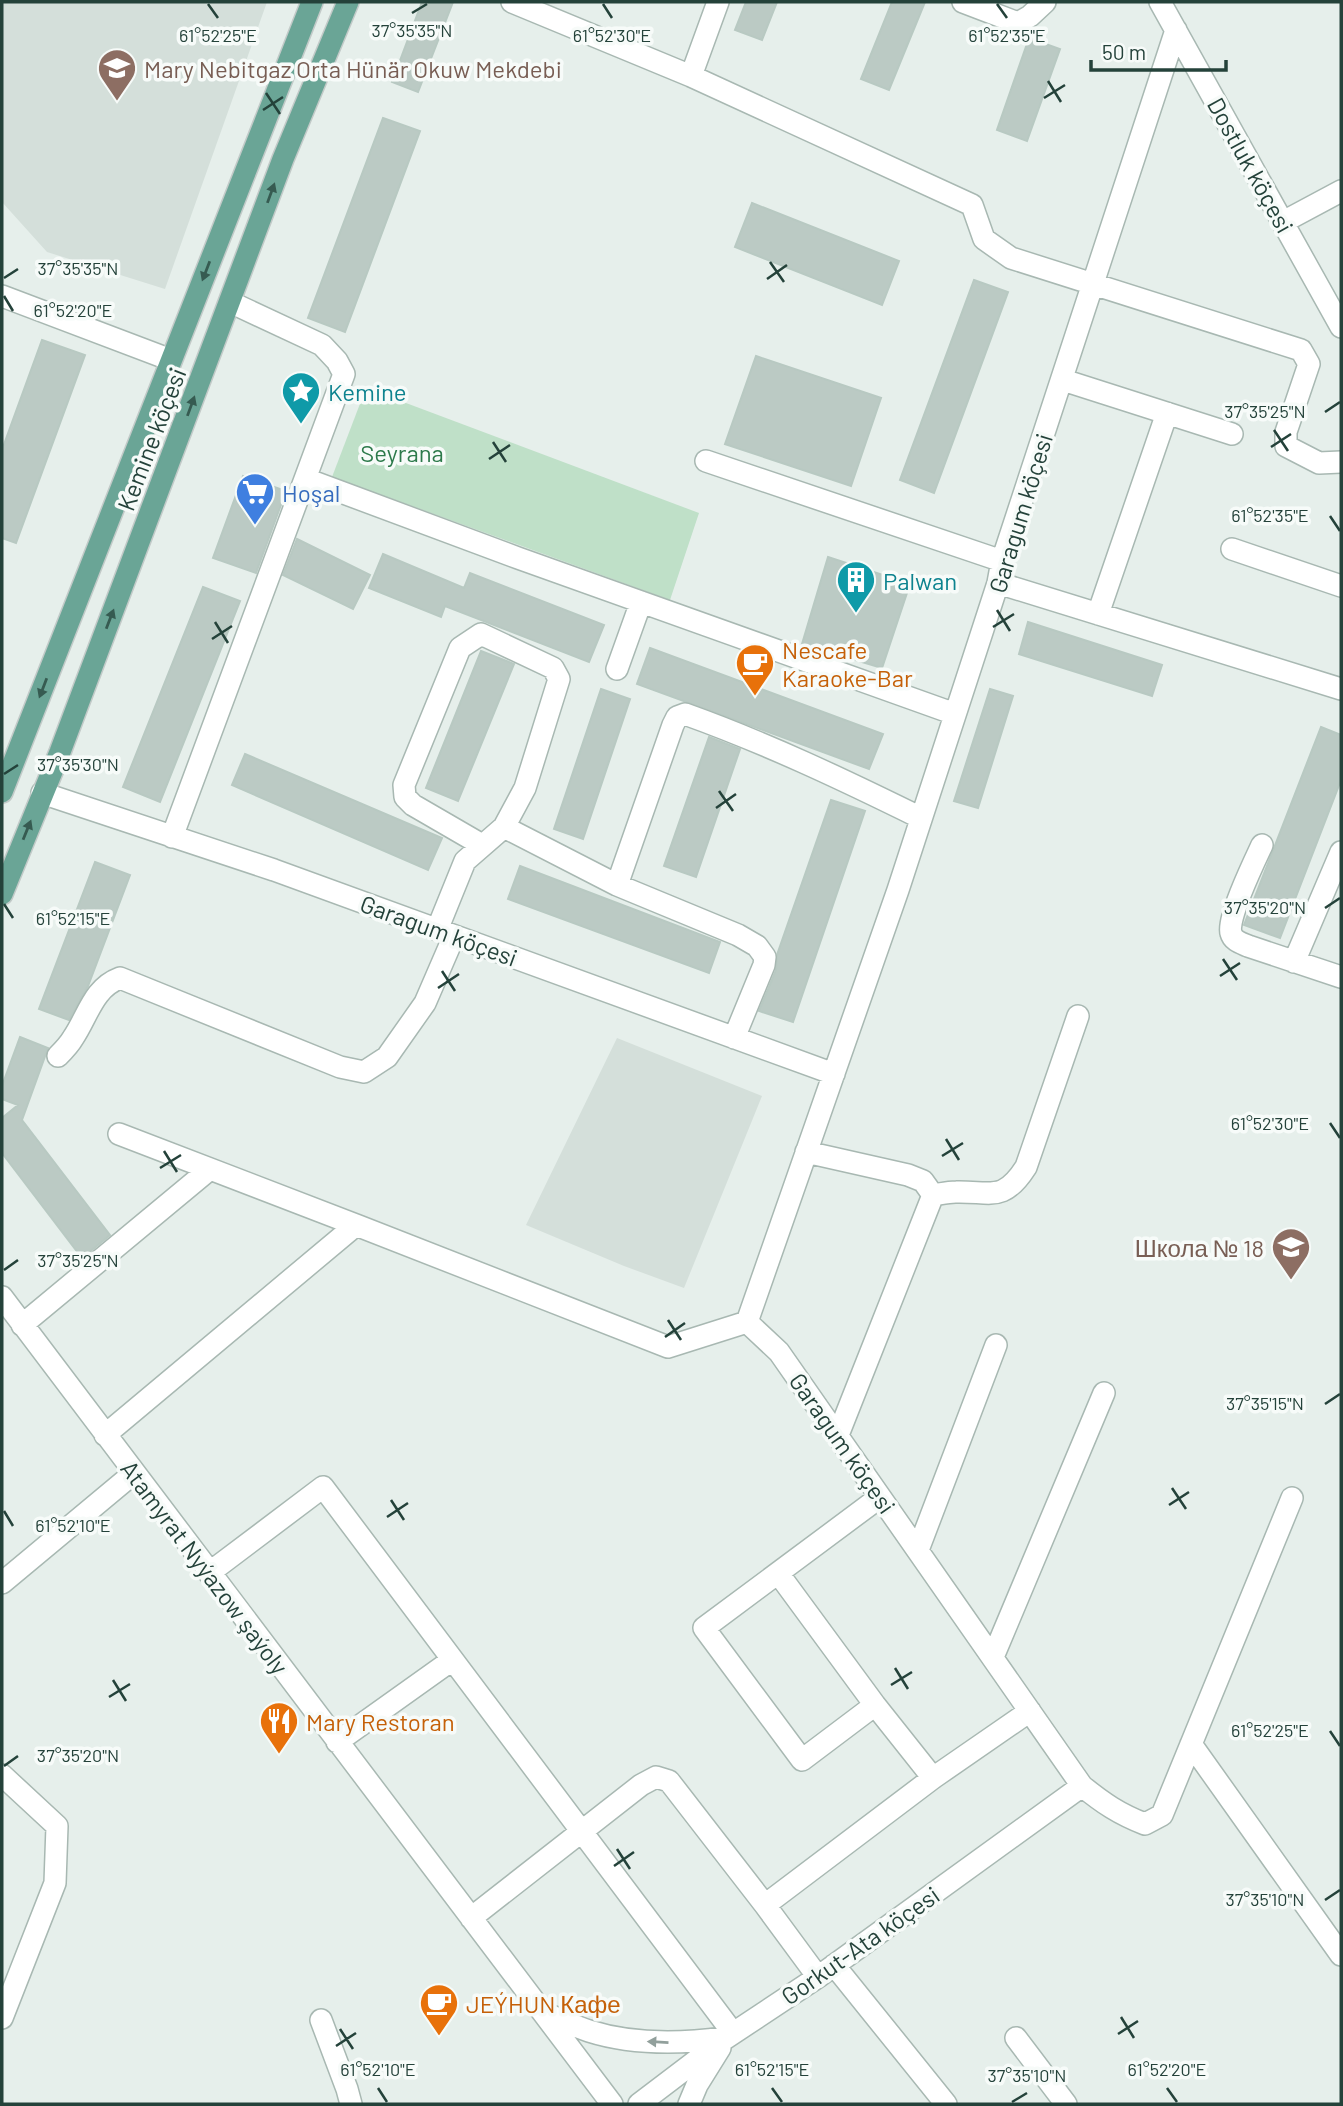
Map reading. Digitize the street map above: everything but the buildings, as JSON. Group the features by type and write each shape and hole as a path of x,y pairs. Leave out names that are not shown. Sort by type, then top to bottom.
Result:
{"main road":[{"name":"Kemine köçesi","path":"4,786 312,2"},
{"name":"Kemine köçesi","path":"2,894 284,159 348,2"},
{"path":"171,360 205,369"},
{"path":"4,786 43,793"}],"street":[{"path":"512,2 691,76 972,205 984,239 1011,258 1301,350 1309,364 1286,432 1286,446 1319,463 1341,462"},
{"path":"691,76 718,2"},
{"path":"963,2 1018,23 1045,2"},
{"name":"Dostluk köçesi","path":"1160,2 1341,327"},
{"name":"Garagum köçesi","path":"1175,30 1002,561 998,583 956,714 747,1322 779,1352 1082,1786 1124,1816 1145,1824 1162,1815 1191,1744"},
{"path":"1283,222 1341,191"},
{"path":"2,296 171,360"},
{"path":"172,837 344,374 337,361 322,345 230,302"},
{"path":"1063,380 1232,434"},
{"path":"1097,614 1167,413"},
{"path":"706,461 1002,561"},
{"path":"306,480 956,714"},
{"path":"1232,549 1341,586"},
{"path":"998,583 1341,689"},
{"path":"617,669 641,602"},
{"path":"58,1056 73,1039 98,991 120,978 340,1067 364,1072 387,1057 425,1003 465,860 505,827 525,788 559,679 553,668 481,634 460,648 404,785 405,797 413,805 482,845"},
{"path":"617,885 673,725 677,717 685,714 737,732 845,780 921,818"},
{"name":"Garagum köçesi","path":"43,793 274,870 834,1074"},
{"path":"505,827 617,885 738,935 757,946 765,957 734,1038"},
{"path":"1262,845 1233,916 1230,932 1235,940 1248,946 1341,977"},
{"path":"1294,962 1341,852"},
{"path":"933,1195 956,1192 998,1194 1017,1180 1026,1167 1078,1016"},
{"path":"119,1134 668,1347 747,1322"},
{"path":"806,1152 908,1175 923,1181 933,1195"},
{"path":"22,1325 210,1169"},
{"path":"838,1435 933,1195"},
{"path":"105,1435 356,1225"},
{"name":"Atamyrat Nyýazow şaýoly","path":"2,1297 612,2104"},
{"path":"918,1550 996,1345"},
{"path":"993,1657 1104,1393"},
{"path":"2,1583 134,1472"},
{"path":"209,1573 323,1488 582,1832 729,2036"},
{"path":"875,1705 802,1760 704,1628 880,1497"},
{"path":"1292,1497 1191,1744 1341,1955"},
{"path":"778,1573 875,1705 933,1778"},
{"path":"337,1742 452,1660"},
{"path":"765,1905 933,1778 1030,1711"},
{"path":"2,1775 57,1826 55,1883 2,2018"},
{"path":"471,1919 641,1785 656,1777 668,1781 765,1905 946,2104"},
{"name":"Gorkut-Ata köçesi","path":"639,2104 729,2036 826,1971 1082,1786"},
{"path":"543,2013 590,2032 631,2041 669,2043 729,2036"},
{"path":"321,2020 351,2104"},
{"path":"689,2104 697,2085 729,2036"},
{"path":"1016,2038 1066,2104"}],"shaded area":[{"name":"Mary Nebitgaz Orta Hünär Okuw Mekdebi","path":"2,2 267,2 165,289 47,252 2,202"},
{"path":"617,1038 762,1096 684,1288 526,1225"}],"green space":[{"name":"Seyrana","path":"366,388 699,513 670,600 332,477"}],"place":[{"name":"Mary Nebitgaz Orta Hünär Okuw Mekdebi","path":"117,102"},
{"name":"Kemine","path":"301,425"},
{"name":"Hoşal","path":"255,526"},
{"name":"Palwan","path":"856,614"},
{"name":"Nescafe Karaoke-Bar","path":"755,697"},
{"name":"Школа № 18","path":"1291,1281"},
{"name":"Mary Restoran","path":"279,1755"},
{"name":"JEÝHUN Кафе","path":"439,2037"}]}
